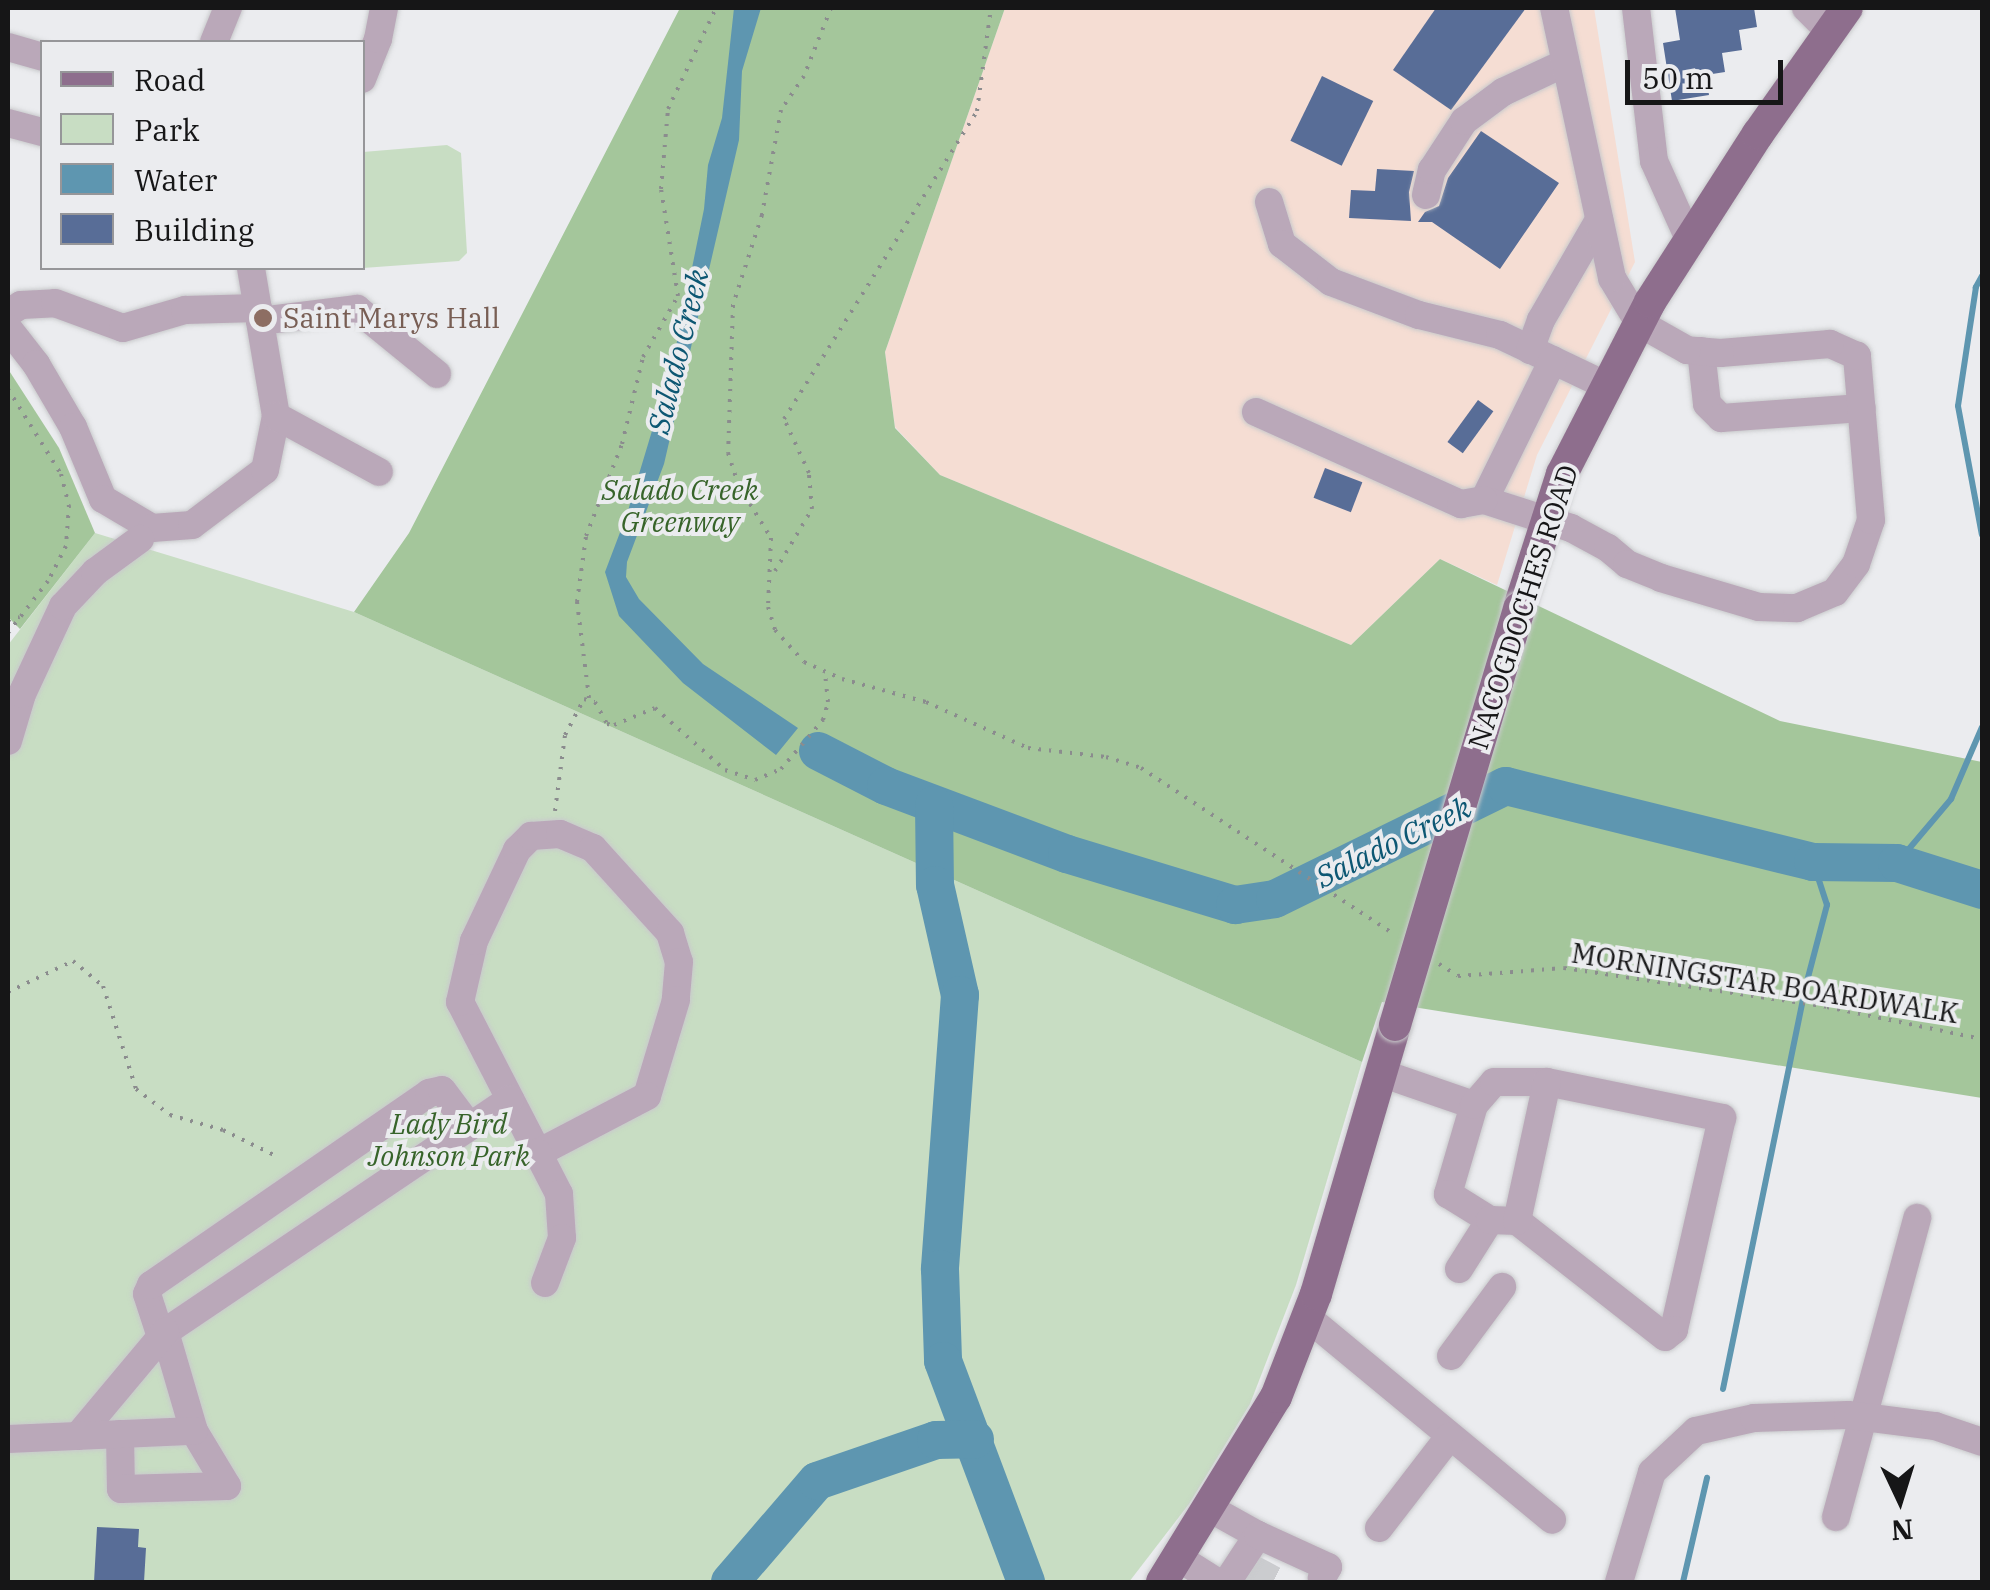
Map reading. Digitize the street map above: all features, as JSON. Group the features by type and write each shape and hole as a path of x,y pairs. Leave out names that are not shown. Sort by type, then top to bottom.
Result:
{"main road":[{"name":"NACOGDOCHES ROAD","path":"1170,1570 1276,1397 1307,1317 1562,474 1639,322 1688,239 1839,20"}],"street":[{"path":"365,72 378,39 384,8"},
{"path":"1256,412 1461,504 1484,500 1571,528 1608,548 1626,564 1759,607 1796,608 1834,592 1856,564 1871,520 1856,356 1830,344 1687,350 1639,322 1612,278 1554,8"},
{"path":"1636,8 1654,161 1688,239"},
{"path":"1806,8 1839,20"},
{"path":"8,47 40,57"},
{"path":"1426,194 1432,170 1464,121 1503,92 1565,62"},
{"path":"8,122 40,131"},
{"path":"1269,202 1282,244 1331,282 1419,315 1500,336 1605,386"},
{"path":"1484,500 1541,355 1541,320 1599,220"},
{"path":"8,328 36,364 73,427 103,499 152,528 192,526 265,470 276,416 251,270"},
{"path":"8,313 21,305 55,304 122,328 186,310 259,314 356,309 436,374"},
{"path":"1701,351 1707,404 1721,418 1862,408"},
{"path":"276,416 379,472"},
{"path":"8,741 29,676 63,606 95,572 140,539"},
{"path":"538,1153 648,1096 676,1000 679,962 670,933 593,848 560,834 531,836 517,850 474,941 460,1002 559,1194 562,1238 545,1284"},
{"path":"1381,1072 1474,1105"},
{"path":"1494,1082 1547,1082 1722,1118 1674,1330 1665,1337 1504,1220 1448,1194 1474,1105 1494,1082"},
{"path":"1460,1269 1504,1220 1547,1082"},
{"path":"120,1434 121,1489 227,1486 194,1430 147,1294 151,1285 429,1093 442,1090 469,1126"},
{"path":"78,1436 163,1335 510,1099"},
{"path":"1836,1517 1917,1218"},
{"path":"1451,1356 1502,1287"},
{"path":"1307,1317 1552,1520"},
{"path":"1619,1582 1652,1472 1696,1431 1754,1418 1864,1416 1936,1426 1982,1442"},
{"path":"8,1439 194,1430"},
{"path":"1379,1528 1449,1437"},
{"path":"1210,1509 1328,1567 1322,1578"},
{"path":"1239,1571 1258,1534"},
{"path":"1170,1570 1217,1582"}],"path":[{"path":"716,8 668,109 661,188 678,296 642,358 622,444 586,536 577,602 588,698 607,724 622,723 655,708 665,712 725,770 755,780 781,770 824,720 828,702 825,672"},
{"path":"831,8 804,76 781,110 762,214 733,305 728,453 739,486 771,538 768,607 775,630 804,662 825,672 926,702 1028,748 1124,761 1176,790 1408,943"},
{"path":"772,575 812,509 809,473 784,419 977,112 992,8"},
{"path":"8,389 62,474 69,505 66,546 48,580 8,633"},
{"path":"8,620 20,618"},
{"path":"560,834 553,804 565,735 574,712 588,698"},
{"name":"MORNINGSTAR BOARDWALK","path":"1425,954 1458,976 1564,968 1827,1007 1982,1040"},
{"path":"8,992 73,961 103,986 136,1089 170,1115 223,1130 276,1156"}],"shaded area":[{"path":"1005,8 1594,8 1635,262 1537,455 1497,585 1440,559 1351,645 940,475 895,427 885,352"}],"green space":[{"name":"Salado Creek Greenway","path":"680,8 1005,8 885,352 895,428 940,475 1351,645 1440,559 1780,721 1982,762 1982,1098 1382,1002 1362,1062 354,612 409,533"},
{"path":"447,145 461,153 467,253 459,261 365,268 365,152"},
{"path":"8,369 59,448 95,533 20,629 8,617"},
{"name":"Lady Bird Johnson Park","path":"95,533 354,612 1362,1062 1296,1285 1250,1404 1189,1504 1129,1582 8,1582 8,645"}],"water":[{"path":"734,8 761,8 742,71 739,140 664,464 627,562 626,577 639,599 703,664 798,728 776,755 683,683 619,616 605,572 627,514 673,361 704,209 708,165 722,118"}],"building":[{"path":"1436,8 1526,8 1451,110 1393,70"},
{"path":"1675,8 1754,8 1757,27 1739,30 1742,50 1722,53 1725,72 1706,75 1709,95 1672,101 1663,43 1680,40"},
{"path":"1322,76 1373,101 1342,166 1290,141"},
{"path":"1481,131 1559,183 1500,269 1432,222 1418,222 1425,212 1439,206 1448,178"},
{"path":"1377,169 1414,171 1409,192 1411,221 1349,218 1351,190 1375,191"},
{"path":"1478,400 1493,411 1463,453 1447,442"},
{"path":"1325,468 1362,482 1351,512 1314,498"},
{"path":"97,1527 139,1529 138,1547 146,1548 144,1582 94,1582"}],"waterway":[{"path":"1982,276 1976,287 1958,406 1982,535"},
{"path":"1897,863 1951,799 1982,727"},
{"name":"Salado Creek","path":"818,751 886,786 1067,854 1235,905 1275,899 1506,786 1813,862 1897,863 1982,890"},
{"path":"934,805 935,885 960,995 940,1269 943,1361 1026,1582"},
{"path":"1723,1389 1806,985 1827,905 1813,862"},
{"path":"730,1582 817,1481 936,1440 975,1439"},
{"path":"1683,1582 1707,1478"}],"tunnel":[{"path":"1249,1567 1277,1582"}],"place":[{"name":"Saint Marys Hall","path":"263,318"}]}
